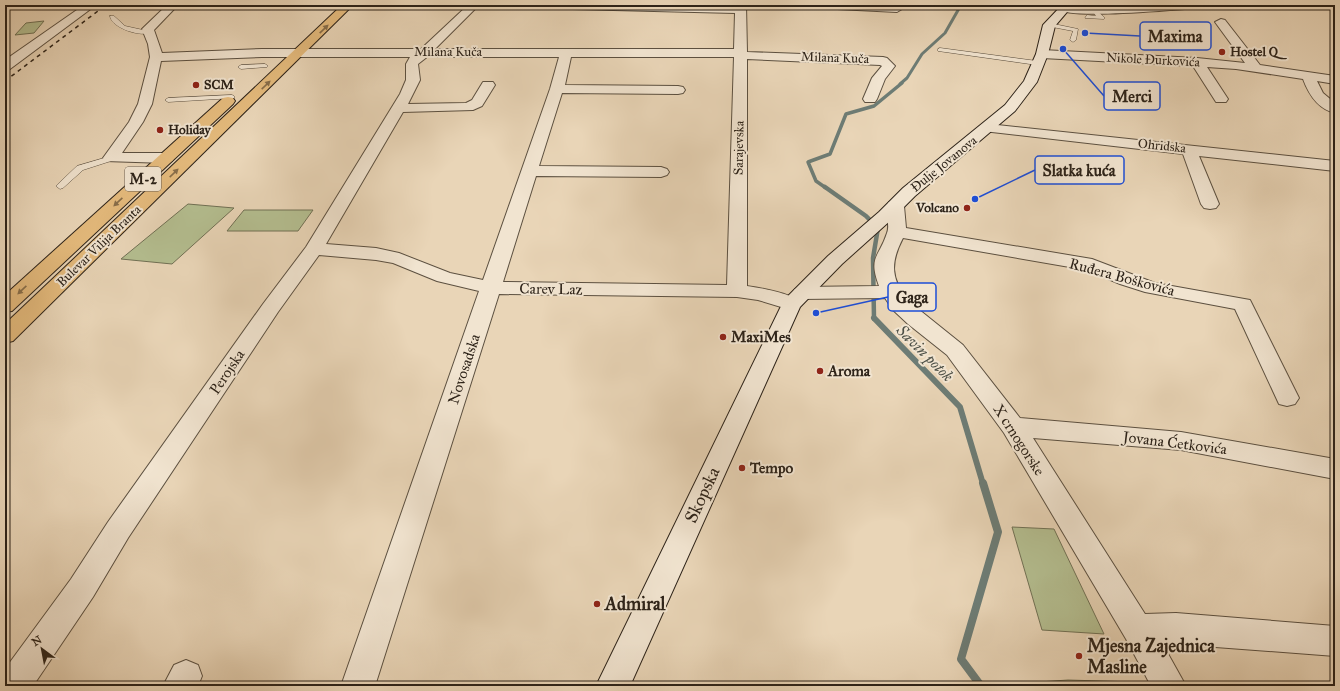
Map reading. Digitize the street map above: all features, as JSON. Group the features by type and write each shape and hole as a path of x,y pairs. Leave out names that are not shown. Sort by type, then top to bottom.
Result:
{"main road":[{"path":"316,20 332,5"},
{"name":"Bulevar Vilija Branta","path":"5,336 348,5"},
{"name":"Bulevar Vilija Branta","path":"5,306 295,39"}],"street":[{"path":"5,66 91,5"},
{"path":"166,158 111,158 136,122 145,104 156,57 149,27 173,5"},
{"path":"424,53 474,5"},
{"path":"532,5 740,7"},
{"path":"817,5 897,9"},
{"path":"1066,7 1091,14 1198,5"},
{"path":"1328,5 1335,8"},
{"name":"Sarajevska","path":"737,290 740,7"},
{"name":"Đulje Jovanova","path":"797,299 867,232 892,218 909,192 988,128 1010,108 1026,90 1039,58 1049,25 1066,7"},
{"path":"1221,22 1254,67"},
{"name":"Milana Kuča","path":"156,57 250,55 280,52 566,52 740,54 882,61 889,66 879,78 870,99"},
{"name":"Novosadska","path":"358,686 557,89 566,52"},
{"name":"Perojska","path":"13,686 82,588 118,530 224,378 270,309 314,249 398,108 413,80 412,64 424,53"},
{"name":"Nikole Đurkovića","path":"1039,58 1197,62 1254,67 1335,80"},
{"path":"1197,62 1222,99"},
{"path":"1308,75 1316,96 1324,103 1335,109"},
{"path":"398,108 471,106 477,103 488,85"},
{"path":"557,89 678,90"},
{"name":"Ohridska","path":"988,128 1335,166"},
{"path":"1189,149 1210,204"},
{"path":"530,171 661,172"},
{"name":"X crnogorske","path":"892,218 883,271 885,292 915,319 955,350 1013,427 1137,628 1169,686"},
{"name":"Ruđera Boškovića","path":"892,218 1092,265 1127,280 1152,288 1243,304 1287,398"},
{"name":"Carev Laz","path":"314,249 376,254 399,259 444,277 491,288 737,290 797,299 847,292 885,292"},
{"name":"Skopska","path":"613,686 797,299"},
{"name":"Jovana Ćetkovića","path":"1013,427 1181,441 1335,469"},
{"path":"1137,628 1176,628 1335,641"}],"lane":[{"path":"112,17 116,22 128,29 149,32"},
{"path":"1049,25 1078,28 1073,40"},
{"path":"940,50 1039,58"},
{"path":"241,67 265,66"},
{"path":"168,100 232,98"},
{"path":"60,186 80,168 111,158"}],"green space":[{"path":"44,21 34,33 15,35 26,23"},
{"path":"188,204 234,208 172,264 121,259"},
{"path":"244,210 313,210 298,231 227,231"},
{"path":"1012,527 1054,529 1104,634 1042,630"},
{"path":"1068,680 1134,682 1134,686 1038,686 1039,682"}],"waterway":[{"name":"Savin potok","path":"900,84 907,78 922,54 945,33 961,5"},
{"name":"Savin potok","path":"826,188 816,181 808,162 830,154 846,114 874,106 902,83"},
{"name":"Savin potok","path":"825,187 866,216 878,228 873,258 874,319"},
{"name":"Savin potok","path":"874,318 960,407 983,484"},
{"name":"Savin potok","path":"981,686 961,659 998,532 983,483"}],"railway":[{"path":"5,81 106,5"}],"place":[{"name":"Maxima","path":"1085,33"},
{"name":"Merci","path":"1063,49"},
{"name":"Hostel Q","path":"1222,52"},
{"name":"SCM","path":"196,85"},
{"name":"Holiday","path":"160,130"},
{"name":"Slatka kuća","path":"975,199"},
{"name":"Volcano","path":"967,208"},
{"name":"Gaga","path":"816,313"},
{"name":"MaxiMes","path":"723,337"},
{"name":"Aroma","path":"820,371"},
{"name":"Tempo","path":"742,468"},
{"name":"Admiral","path":"597,604"},
{"name":"Mjesna Zajednica Masline","path":"1079,656"}]}
